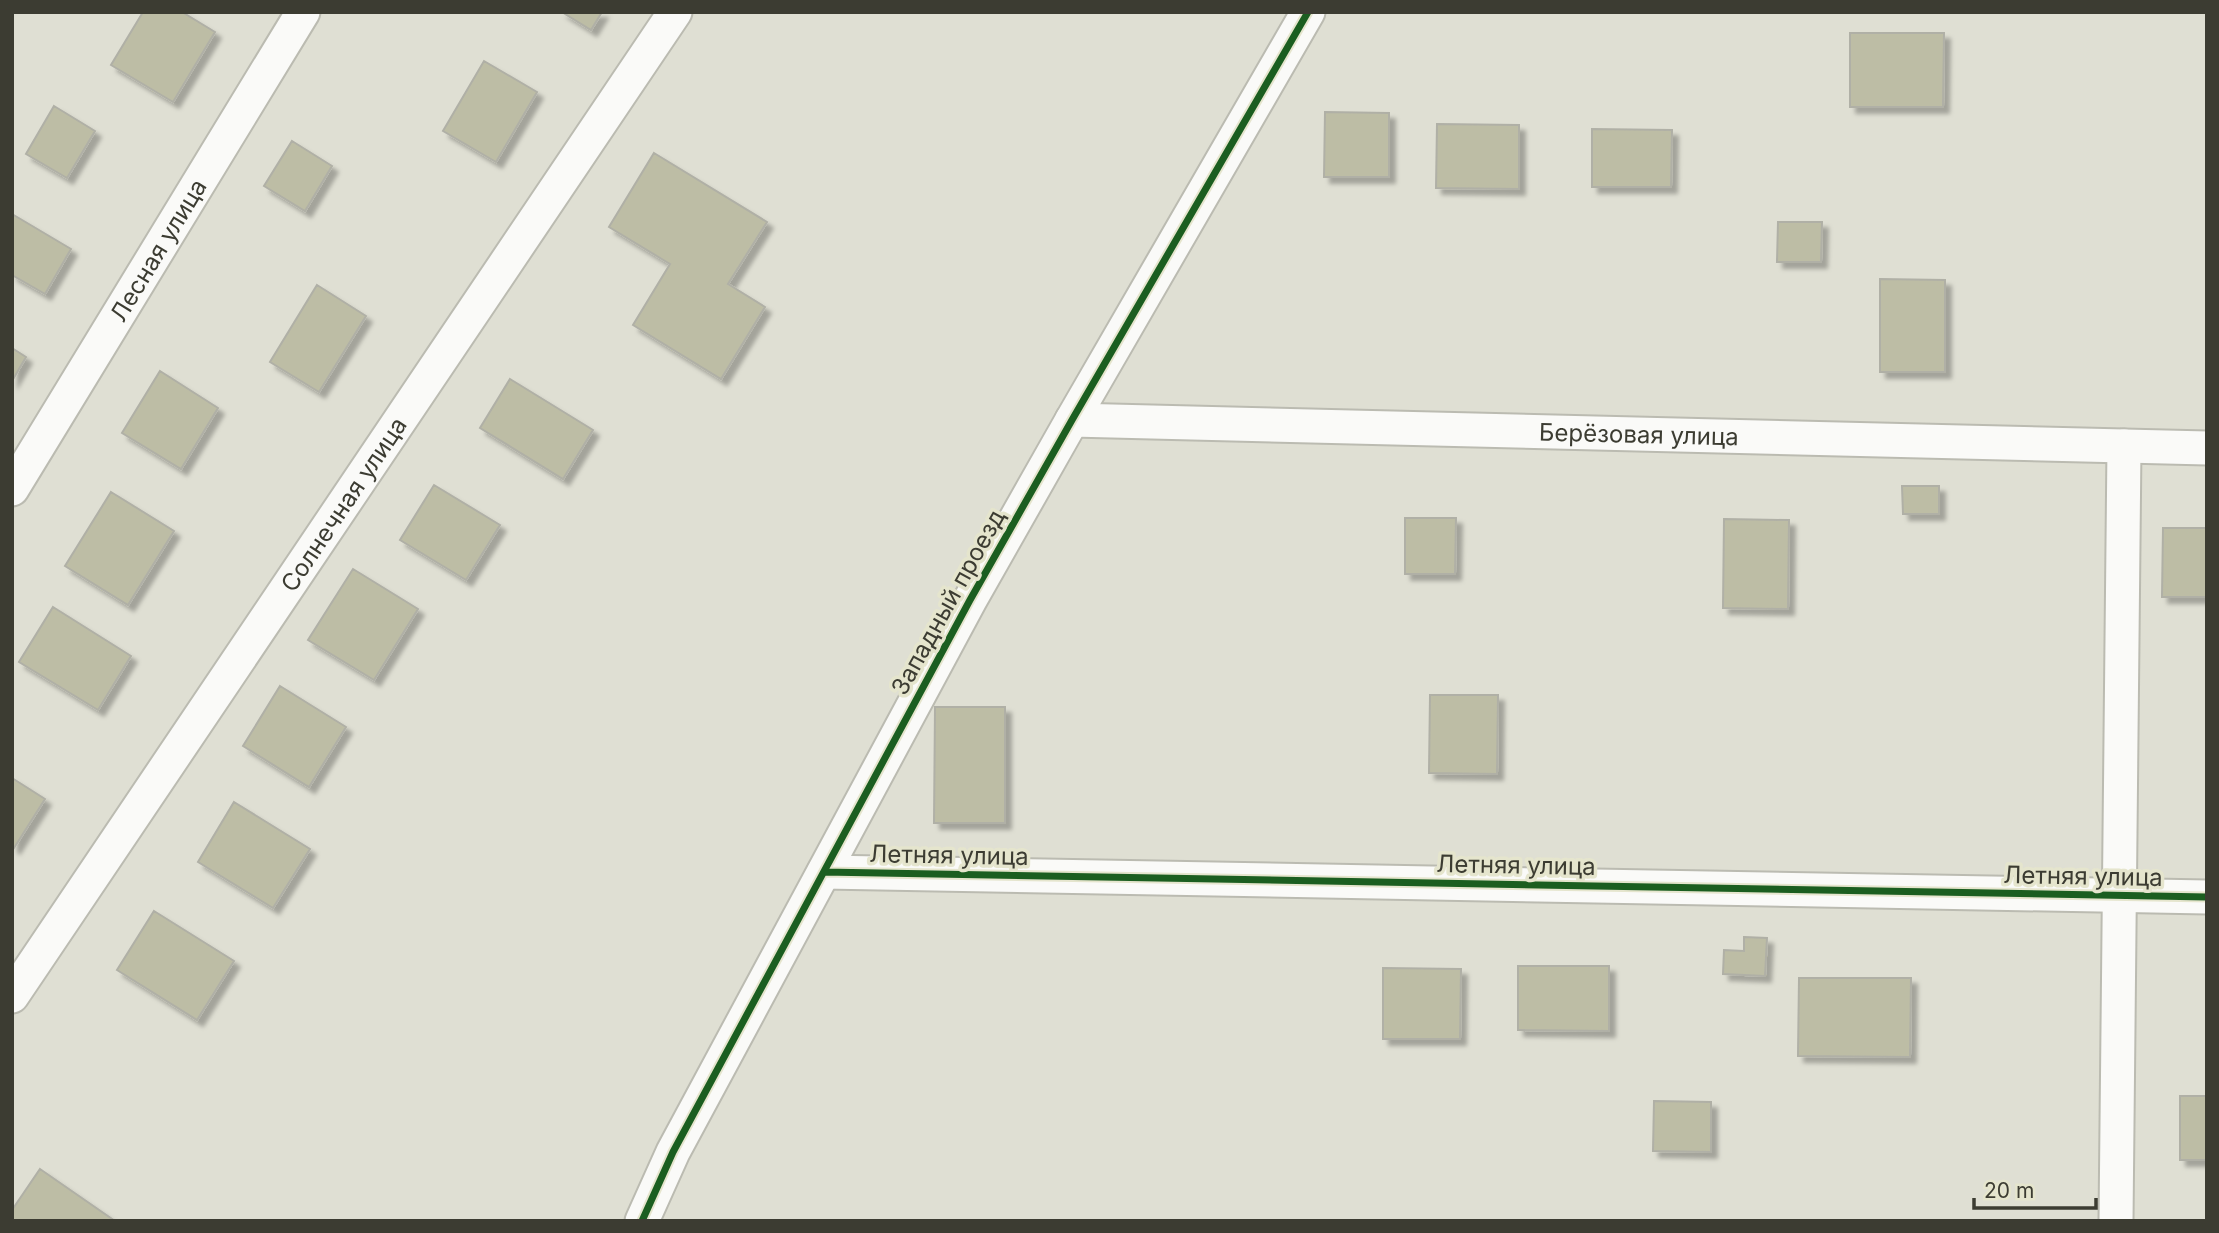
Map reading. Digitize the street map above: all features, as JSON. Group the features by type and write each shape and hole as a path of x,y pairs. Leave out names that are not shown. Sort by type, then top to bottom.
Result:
{"street":[{"name":"Лесная улица","path":"12,489 303,12"},
{"name":"Солнечная улица","path":"12,996 675,12"},
{"name":"Западный проезд","path":"642,1221 673,1152 964,612 1308,12"},
{"name":"Берёзовая улица","path":"1072,420 2207,448"},
{"path":"2116,1221 2124,446"},
{"name":"Летняя улица","path":"824,872 2207,897"}],"building":[{"path":"143,12 182,12 215,32 173,102 111,65"},
{"path":"562,12 602,12 591,30"},
{"path":"1850,33 1944,33 1943,107 1850,107"},
{"path":"484,61 537,92 496,162 443,131"},
{"path":"54,106 95,131 67,178 26,154"},
{"path":"1325,112 1389,113 1389,177 1324,177"},
{"path":"1437,124 1519,125 1519,189 1436,188"},
{"path":"1592,129 1672,130 1671,187 1592,187"},
{"path":"292,141 332,166 305,211 264,186"},
{"path":"654,153 767,222 728,284 765,307 721,379 633,325 670,264 609,227"},
{"path":"12,214 71,249 45,294 12,275"},
{"path":"1778,222 1822,222 1821,262 1777,262"},
{"path":"1880,279 1945,280 1945,372 1880,372"},
{"path":"317,285 366,316 319,392 270,362"},
{"path":"12,348 26,357 12,381"},
{"path":"160,371 218,408 181,469 122,433"},
{"path":"510,379 593,430 563,479 480,428"},
{"path":"434,485 500,525 466,580 400,540"},
{"path":"1902,486 1939,486 1939,514 1903,514"},
{"path":"111,492 174,531 128,605 65,566"},
{"path":"1405,518 1456,518 1455,574 1405,574"},
{"path":"1724,519 1789,520 1788,609 1723,608"},
{"path":"2163,528 2207,528 2207,597 2162,597"},
{"path":"353,569 418,609 374,680 308,640"},
{"path":"53,607 131,656 98,710 19,662"},
{"path":"280,686 346,727 309,787 243,746"},
{"path":"1430,695 1498,695 1497,774 1429,773"},
{"path":"935,707 1005,707 1005,823 934,823"},
{"path":"12,778 45,799 14,848 12,846"},
{"path":"234,802 310,849 273,908 198,862"},
{"path":"154,911 234,961 197,1020 117,970"},
{"path":"1744,937 1767,938 1765,976 1723,974 1724,950 1744,951"},
{"path":"1518,966 1609,966 1609,1031 1518,1030"},
{"path":"1383,968 1461,969 1460,1039 1383,1039"},
{"path":"1799,978 1911,978 1910,1057 1798,1056"},
{"path":"2180,1096 2207,1096 2207,1160 2180,1160"},
{"path":"1654,1101 1711,1102 1711,1152 1653,1151"},
{"path":"40,1169 115,1221 12,1221 12,1210"}],"cycle path":[{"path":"642,1221 673,1152 970,600 1308,12"},
{"path":"824,872 2207,897"}]}
